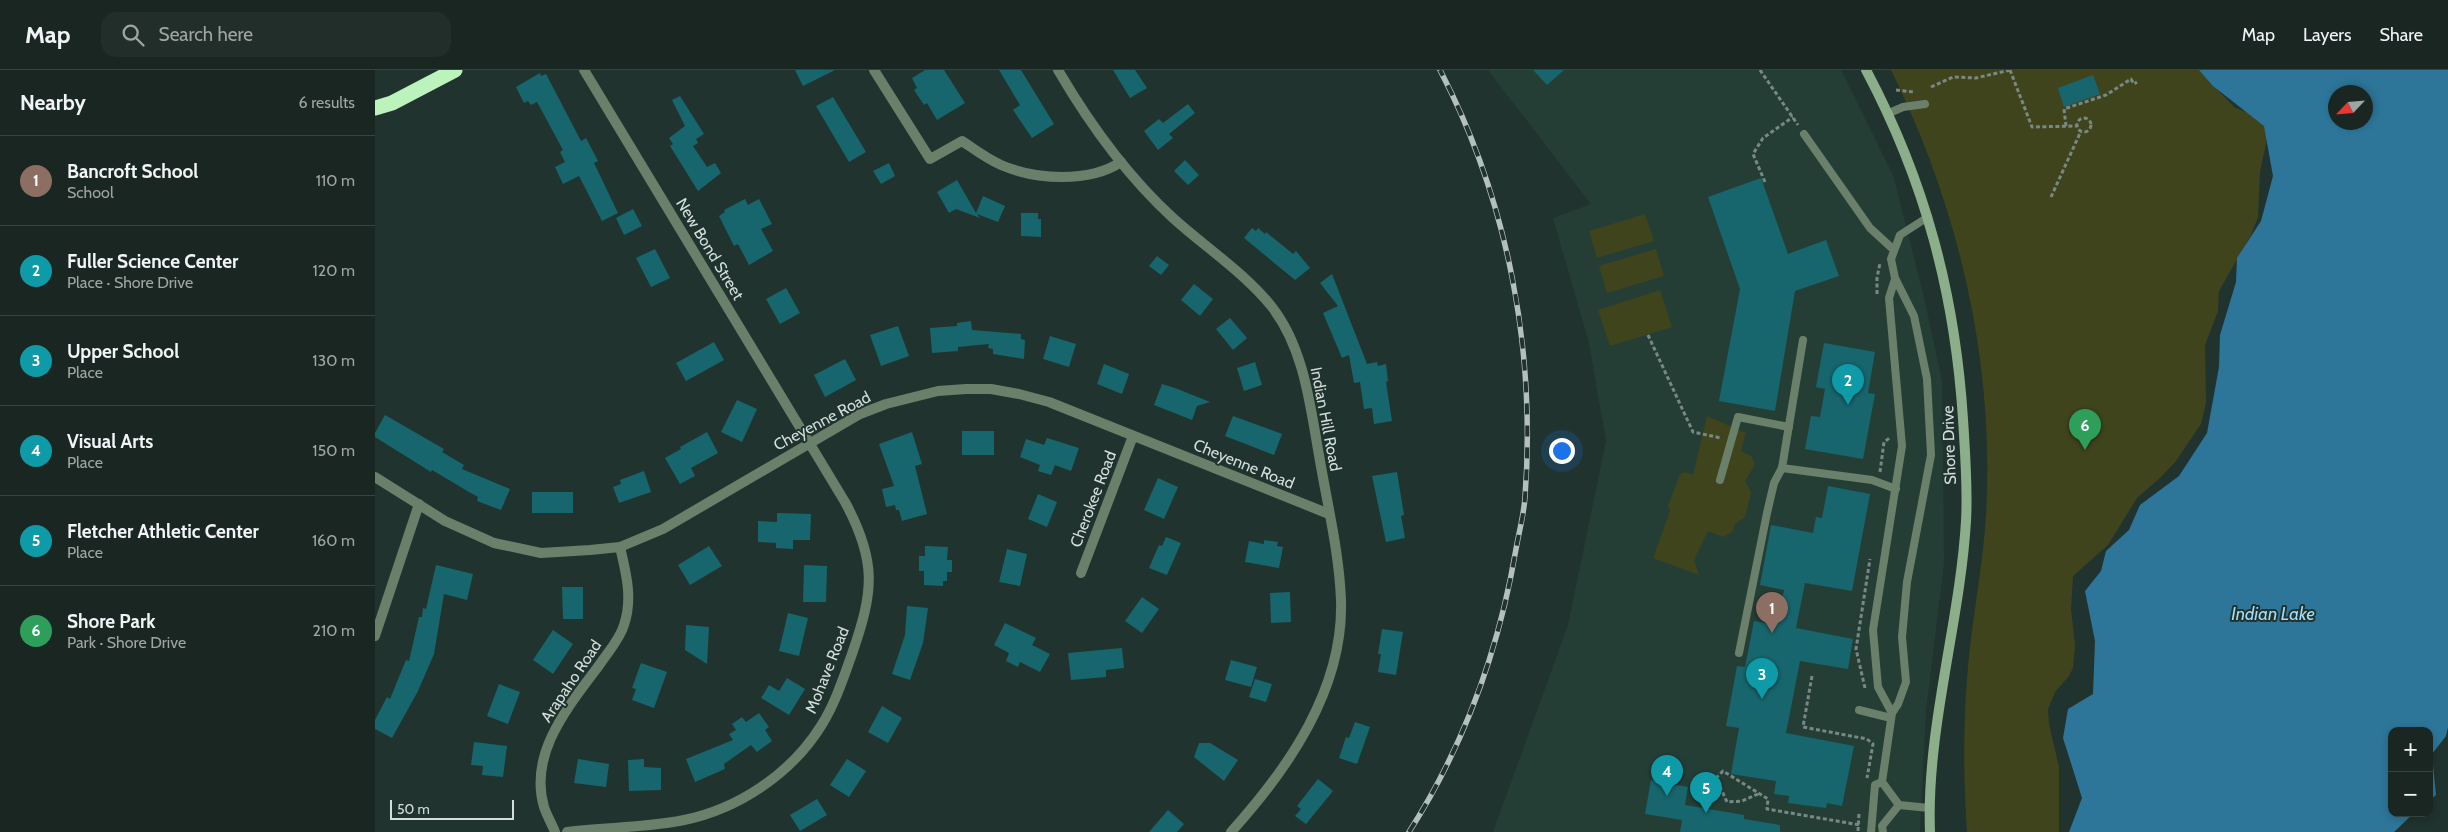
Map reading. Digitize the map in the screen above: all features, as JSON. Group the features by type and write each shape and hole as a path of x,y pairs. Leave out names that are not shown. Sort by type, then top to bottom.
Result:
{"highway":[{"path":"375,108 392,103 455,70"}],"main road":[{"name":"Shore Drive","path":"1866,70 1887,114 1928,217 1941,261 1959,362 1965,446 1966,520 1933,760 1929,808 1930,832"}],"street":[{"name":"New Bond Street","path":"584,70 810,443"},
{"path":"874,70 930,159 962,141 1001,165 1034,174 1079,175 1109,168 1121,162"},
{"name":"Indian Hill Road","path":"1058,70 1121,162 1166,211 1263,298 1279,318 1294,347 1306,385 1339,567 1341,602 1338,638 1329,677 1316,711 1287,762 1231,832"},
{"name":"Cheyenne Road","path":"375,477 469,533 519,550 541,553 567,552 620,546 663,529 860,414 886,404 938,391 991,389 1049,402 1329,514"},
{"name":"Cherokee Road","path":"1081,573 1133,436"},
{"name":"Mohave Road","path":"567,832 675,822 721,808 758,789 787,768 807,747 822,725 839,691 857,640 868,598 869,570 864,540 859,527 810,443"},
{"path":"375,636 419,504"},
{"name":"Arapaho Road","path":"555,832 544,807 541,788 543,765 556,725 624,626 628,606 629,584 620,546"}],"lane":[{"path":"1887,114 1903,107 1925,104"},
{"path":"1804,134 1871,228 1895,250"},
{"path":"1928,217 1900,236 1891,260 1895,279 1914,316 1927,380 1931,455 1907,582 1902,637 1906,682 1898,704 1891,715 1882,782 1899,805 1929,808"},
{"path":"1891,715 1879,687 1873,630 1902,446 1889,298 1895,279"},
{"path":"1739,653 1767,513 1774,483 1782,468 1803,340"},
{"path":"1720,480 1738,417 1789,427"},
{"path":"1782,468 1872,480 1896,489"},
{"path":"1859,710 1891,715"},
{"path":"1871,829 1875,785 1882,782"},
{"path":"1883,832 1882,826 1899,805"}],"path":[{"path":"1760,70 1804,134"},
{"path":"1931,88 1953,77 1976,78 2010,70 2031,127 2076,126 2081,131"},
{"path":"2067,126 2064,109 2105,95 2131,79 2134,84 2137,82"},
{"path":"1897,90 1914,92"},
{"path":"1765,182 1753,154 1763,138 1793,118"},
{"path":"2076,126 2078,121 2084,118 2089,119 2091,127 2088,130 2081,131"},
{"path":"2051,197 2081,131"},
{"path":"1877,296 1877,278 1881,256"},
{"path":"1647,334 1693,432 1731,440"},
{"path":"1880,483 1884,442 1893,435"},
{"path":"1865,692 1856,649 1861,607 1871,554"},
{"path":"1812,676 1803,727 1867,739 1873,744 1867,782"},
{"path":"1758,794 1742,801 1727,802 1716,778 1723,771 1768,799 1767,809 1857,824 1871,829"},
{"path":"1858,832 1857,824 1861,806"}],"shaded area":[{"path":"1488,70 1841,70 1893,175 1924,297 1942,381 1944,562 1926,711 1920,832 1493,832 1568,625 1606,441 1589,343 1553,218 1591,204"}],"green space":[{"path":"1891,70 2199,70 2234,107 2265,120 2267,139 2260,172 2258,217 2251,235 2219,291 2218,311 2205,345 2206,403 2201,424 2176,461 2137,498 2108,545 2073,576 2071,609 2075,645 2073,668 2069,676 2055,692 2048,709 2049,724 2059,767 2059,832 1967,832 1964,766 1965,722 1969,656 1986,516 1987,458 1985,401 1978,344 1967,287 1953,231 1936,176 1915,122"},
{"path":"1645,214 1654,241 1597,258 1589,231"},
{"path":"1656,249 1664,276 1607,293 1599,266"},
{"path":"1660,290 1672,327 1610,346 1598,310"},
{"path":"1707,416 1746,433 1741,451 1751,456 1755,464 1745,481 1751,492 1745,517 1735,524 1732,532 1723,537 1708,531 1694,560 1699,575 1653,558 1670,511 1668,506 1680,474 1685,472 1693,475"}],"water":[{"name":"Indian Lake","path":"2199,70 2448,70 2448,727 2446,736 2433,753 2433,727 2388,727 2388,817 2410,817 2394,832 2069,832 2082,798 2063,738 2068,709 2093,694 2095,641 2085,591 2101,571 2106,551 2129,530 2140,505 2179,476 2207,433 2219,367 2220,335 2236,282 2237,258 2261,221 2273,176 2264,126 2213,86"},
{"name":"Indian Lake","path":"2433,764 2436,795 2433,798"}],"building":[{"path":"795,70 835,70 803,86"},
{"path":"925,70 944,70 965,103 937,120 927,103 924,105 914,90 917,88 912,78"},
{"path":"999,70 1021,70 1054,124 1032,138 1013,110 1020,105"},
{"path":"1113,70 1135,70 1147,88 1130,98"},
{"path":"1533,70 1564,70 1547,85"},
{"path":"540,73 541,76 546,74 581,141 586,138 598,161 594,163 618,213 602,221 579,176 563,184 555,167 565,162 560,152 563,150 537,102 531,105 528,101 524,103 516,87"},
{"path":"2093,75 2100,94 2064,107 2058,88"},
{"path":"680,96 704,134 696,139 698,143 693,146 707,167 715,163 721,173 698,191 670,146 673,144 669,138 685,126 672,100"},
{"path":"833,97 866,152 849,162 816,106"},
{"path":"1188,104 1195,113 1169,134 1173,138 1158,150 1144,131 1159,119 1163,123"},
{"path":"1185,160 1199,175 1188,185 1174,171"},
{"path":"889,163 895,176 881,184 873,171"},
{"path":"1761,178 1788,254 1826,240 1839,276 1795,291 1775,411 1719,401 1740,289 1708,197"},
{"path":"957,180 976,213 983,196 1005,206 998,222 977,214 980,218 956,209 949,213 937,192"},
{"path":"745,199 748,205 759,199 772,224 761,229 773,251 749,265 738,244 734,246 719,216 725,212 724,210"},
{"path":"633,209 642,226 624,235 616,218"},
{"path":"1021,213 1038,213 1038,219 1041,219 1041,237 1021,236"},
{"path":"1252,228 1256,231 1258,228 1265,234 1266,232 1293,254 1296,251 1310,268 1295,280 1244,238"},
{"path":"655,249 670,278 651,287 636,258"},
{"path":"1157,256 1169,265 1161,275 1149,266"},
{"path":"1332,274 1367,364 1377,362 1378,366 1386,364 1388,381 1386,382 1392,421 1374,424 1372,408 1364,409 1360,382 1354,383 1349,355 1342,358 1323,313 1338,306 1320,283"},
{"path":"1194,284 1213,299 1200,316 1181,300"},
{"path":"786,288 800,313 780,324 766,299"},
{"path":"1230,318 1247,338 1233,350 1216,329"},
{"path":"971,321 972,330 1021,334 1021,339 1025,340 1024,359 993,354 993,349 988,348 989,344 958,347 958,351 932,353 930,328 957,326 957,323"},
{"path":"898,326 909,356 881,366 870,335"},
{"path":"1050,336 1076,344 1069,367 1043,359"},
{"path":"714,342 724,360 686,381 676,363"},
{"path":"1824,343 1875,352 1868,393 1875,394 1863,459 1805,449 1811,416 1820,417 1825,389 1816,387"},
{"path":"845,359 856,380 825,397 814,375"},
{"path":"1255,362 1262,385 1244,391 1237,368"},
{"path":"1104,364 1129,374 1122,394 1097,384"},
{"path":"1162,384 1210,402 1197,406 1192,420 1154,405"},
{"path":"737,400 757,409 742,442 721,432"},
{"path":"385,415 444,449 442,452 464,465 462,469 510,489 501,510 477,501 478,497 432,470 431,472 375,437 375,433"},
{"path":"1233,416 1282,434 1274,455 1225,436"},
{"path":"962,431 994,431 994,455 962,455"},
{"path":"707,432 718,453 691,468 695,476 680,484 665,458"},
{"path":"912,432 922,464 915,466 927,514 902,521 899,510 896,510 895,505 886,507 882,489 894,486 879,444"},
{"path":"1047,438 1079,448 1071,471 1055,465 1051,475 1038,471 1040,465 1020,457 1026,439 1044,445"},
{"path":"644,471 651,492 619,503 613,487 621,484 620,480"},
{"path":"1397,472 1404,515 1401,516 1405,538 1386,542 1372,476"},
{"path":"1158,478 1178,487 1164,519 1144,510"},
{"path":"1828,486 1870,494 1852,591 1805,583 1796,628 1853,639 1848,669 1800,661 1786,733 1854,746 1842,806 1827,803 1826,808 1788,803 1789,796 1774,794 1776,781 1731,774 1739,728 1726,726 1737,666 1745,667 1754,621 1777,625 1784,590 1760,585 1771,525 1813,533 1816,517 1822,518"},
{"path":"532,492 573,492 573,513 532,513"},
{"path":"1038,494 1057,502 1047,527 1028,519"},
{"path":"777,513 811,514 810,540 793,540 793,549 776,548 776,543 758,542 758,521 777,522"},
{"path":"1166,537 1181,543 1167,575 1149,568 1159,545 1162,546"},
{"path":"1264,540 1278,542 1277,546 1283,547 1279,568 1245,562 1249,541 1264,544"},
{"path":"709,546 722,566 690,585 678,565"},
{"path":"925,546 948,547 947,560 952,560 952,572 947,572 947,581 943,581 943,586 924,585 924,571 919,571 919,556 925,556"},
{"path":"1007,549 1027,554 1020,586 999,582"},
{"path":"436,565 473,574 467,600 444,594 434,654 418,691 392,738 375,729 375,720 387,697 390,699 406,660 409,661 419,617 422,617 423,608 426,609"},
{"path":"804,565 827,566 826,602 803,602"},
{"path":"562,587 583,587 583,619 563,619"},
{"path":"1290,592 1291,622 1271,623 1270,593"},
{"path":"1142,597 1159,609 1142,633 1125,621"},
{"path":"907,606 928,608 923,643 910,680 892,674 905,635"},
{"path":"788,613 808,618 799,656 779,651"},
{"path":"1005,623 1036,638 1032,645 1050,654 1040,672 1020,662 1018,667 1006,661 1009,653 994,645"},
{"path":"686,625 709,627 707,664 685,650"},
{"path":"1382,629 1403,632 1396,675 1378,672 1381,654 1378,654"},
{"path":"553,630 573,644 553,674 533,660"},
{"path":"1122,648 1124,668 1106,670 1106,677 1071,680 1068,653"},
{"path":"1231,660 1257,667 1251,687 1225,680"},
{"path":"641,663 667,672 654,708 632,700 636,689 632,688"},
{"path":"787,678 805,689 789,715 761,698 769,685 779,691"},
{"path":"1255,679 1272,684 1266,702 1249,697"},
{"path":"499,684 520,692 508,724 487,716"},
{"path":"882,706 902,718 888,743 868,732"},
{"path":"759,713 769,727 765,730 772,741 757,752 751,745 724,764 725,769 695,782 686,759 733,740 729,734 736,730 732,724 742,717 746,722"},
{"path":"1355,722 1370,727 1357,764 1339,758 1346,737 1349,738"},
{"path":"474,742 507,746 503,777 482,775 483,766 471,765"},
{"path":"1199,743 1210,743 1238,760 1224,781 1194,757"},
{"path":"578,759 609,764 606,787 574,783"},
{"path":"644,759 644,767 661,768 661,790 629,791 628,760"},
{"path":"847,759 866,771 849,797 830,785"},
{"path":"1318,779 1333,791 1306,824 1295,816 1301,809 1297,806"},
{"path":"1651,780 1688,787 1685,805 1744,815 1744,819 1780,825 1780,832 1680,832 1682,820 1645,814"},
{"path":"817,799 827,815 800,831 790,815"},
{"path":"1168,810 1184,824 1177,832 1149,832"}],"railway":[{"path":"1409,832 1447,766 1477,696 1500,623 1509,586 1525,497 1526,387 1521,332 1512,278 1500,224 1484,171 1464,120 1440,70"}],"place":[{"name":"Fuller Science Center","path":"1848,405"},
{"name":"Shore Park","path":"2085,450"},
{"name":"Bancroft School","path":"1772,633"},
{"name":"Upper School","path":"1762,699"},
{"name":"Visual Arts","path":"1667,796"},
{"name":"Fletcher Athletic Center","path":"1706,813"}]}
